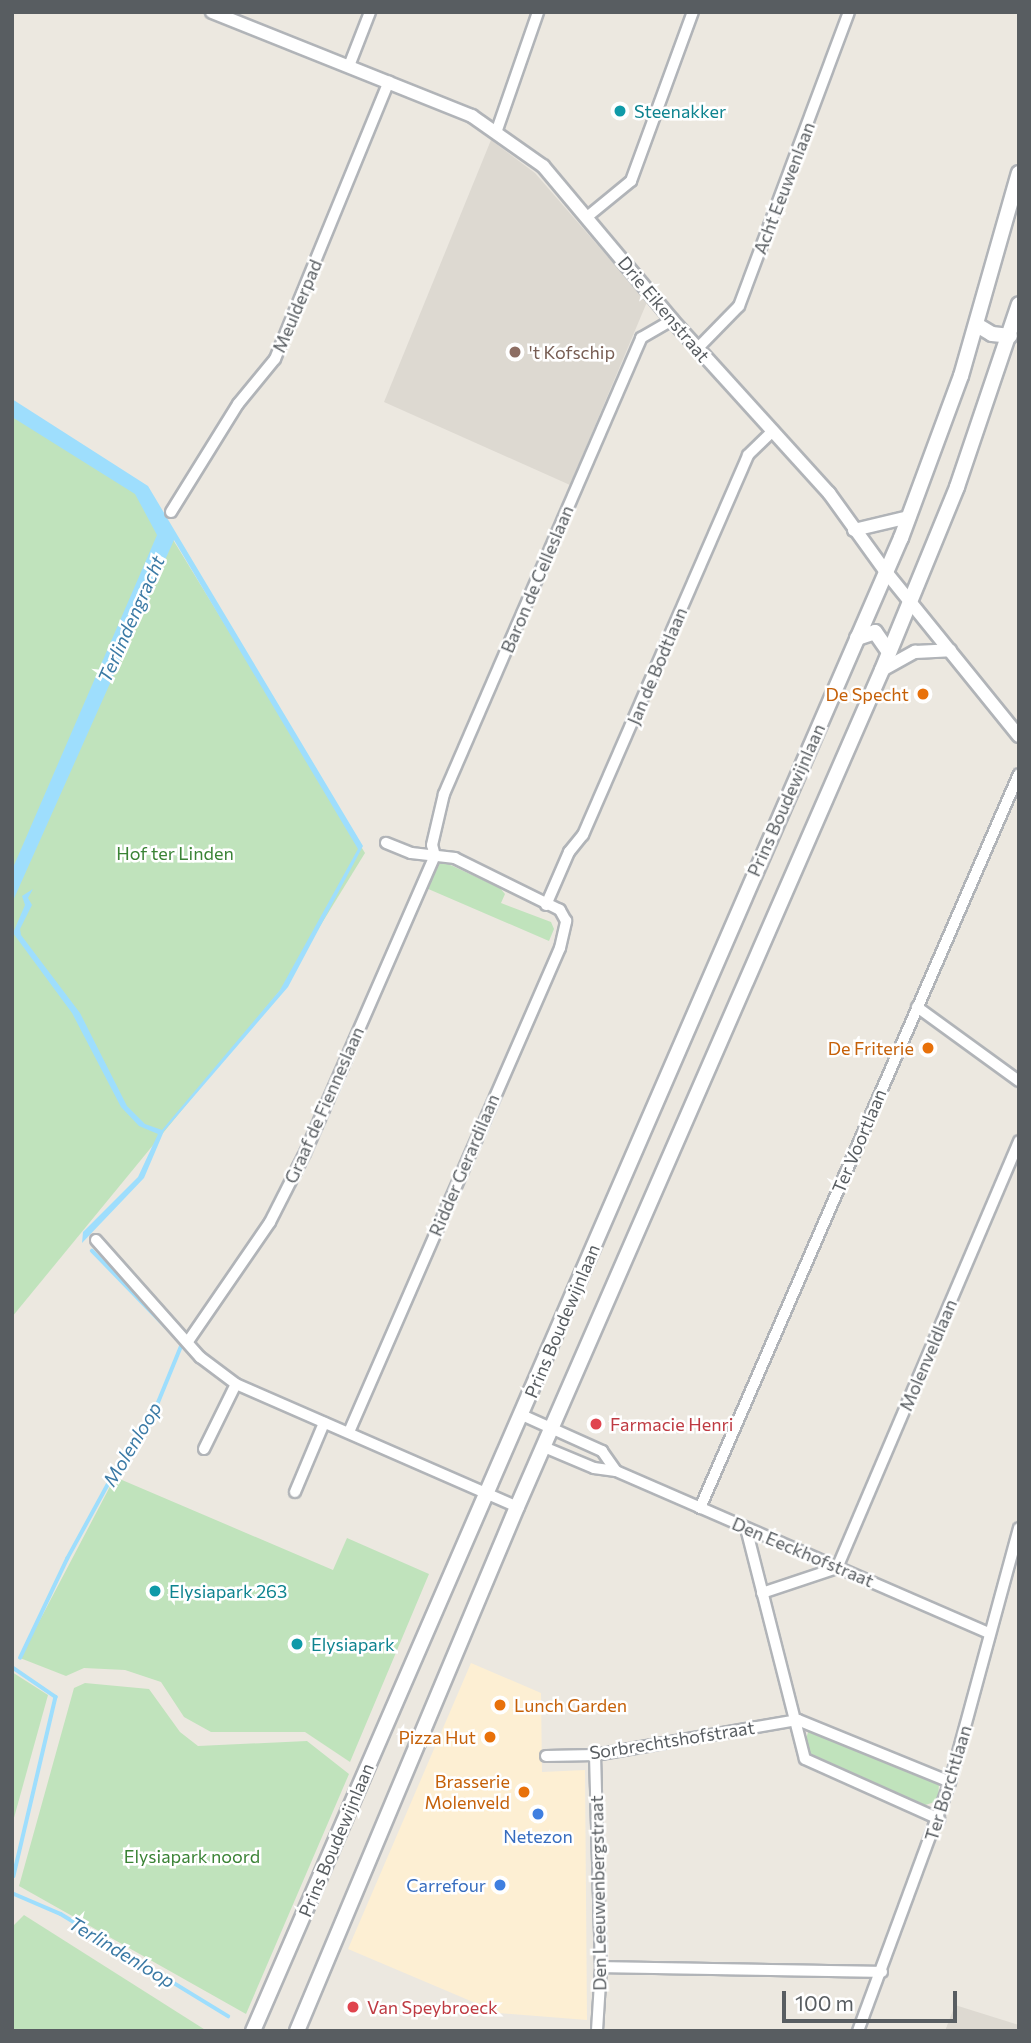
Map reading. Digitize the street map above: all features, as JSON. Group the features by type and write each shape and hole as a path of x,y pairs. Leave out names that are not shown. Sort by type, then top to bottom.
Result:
{"main road":[{"name":"Prins Boudewijnlaan","path":"253,2031 909,517 977,325 1019,173"},
{"name":"Prins Boudewijnlaan","path":"297,2031 517,1507 544,1447 556,1429 882,670 957,487 1019,304"},
{"path":"977,325 992,334 1010,336"},
{"path":"857,638 875,632 889,652"}],"street":[{"name":"Drie Eikenstraat","path":"212,12 388,82 497,130 543,166 697,349 829,493 886,572 1019,736"},
{"path":"349,66 370,12"},
{"path":"497,130 538,12"},
{"path":"587,217 631,181 693,12"},
{"name":"Acht Eeuwenlaan","path":"697,349 739,306 849,12"},
{"name":"Meulderpad","path":"172,512 238,404 275,359 388,82"},
{"name":"Baron de Celleslaan","path":"435,856 432,845 444,794 641,338 672,320"},
{"name":"Jan de Bodtlaan","path":"546,905 569,852 583,835 748,455 773,431"},
{"path":"854,530 909,517"},
{"path":"882,670 915,652 950,650"},
{"name":"Ter Voortlaan","path":"700,1508 1019,774"},
{"path":"386,843 435,856 455,858 546,905"},
{"name":"Graaf de Fienneslaan","path":"189,1340 238,1273 299,1164 435,856"},
{"name":"Ridder Gerardilaan","path":"349,1432 560,948 566,921 560,911 546,905"},
{"path":"917,1007 1019,1081"},
{"name":"Molenveldlaan","path":"837,1568 1019,1141"},
{"path":"96,1240 189,1340 200,1357 236,1384 517,1507"},
{"path":"204,1449 236,1384"},
{"name":"Prins Boudewijnlaan","path":"522,1415 556,1429"},
{"path":"295,1492 324,1423"},
{"name":"Den Eeckhofstraat","path":"556,1429 602,1451 616,1471"},
{"name":"Den Eeckhofstraat","path":"544,1447 594,1468 616,1471 989,1633"},
{"path":"746,1528 809,1764 939,1819"},
{"name":"Ter Borchtlaan","path":"858,2031 939,1819 1019,1528"},
{"path":"762,1593 837,1568"},
{"path":"797,1720 950,1782"},
{"name":"Sorbrechtshofstraat","path":"546,1756 595,1755 797,1720"},
{"name":"Den Leeuwenbergstraat","path":"595,1755 601,1967 597,2031"},
{"path":"601,1967 882,1972"}],"shaded area":[{"name":"'t Kofschip","path":"491,140 535,173 647,302 570,485 384,402"},
{"path":"471,1663 541,1693 542,1772 585,1770 587,2020 499,2013 348,1949"},
{"path":"955,2005 1019,2025 1019,2031 945,2031"}],"green space":[{"name":"Hof ter Linden","path":"12,401 123,473 164,525 365,853 282,988 12,1317"},
{"path":"444,862 500,888 505,894 501,903 551,922 554,929 549,941 426,888 436,865"},
{"path":"115,1477 333,1570 347,1538 429,1574 350,1762 305,1732 211,1732 184,1717 161,1682 125,1670 84,1668 66,1676 20,1658"},
{"path":"12,1672 48,1695 12,1825"},
{"name":"Elysiapark noord","path":"85,1683 149,1689 180,1732 198,1746 307,1741 349,1774 246,2014 19,1886 74,1688"},
{"path":"809,1729 939,1783 938,1801 922,1806 811,1758 806,1739"},
{"path":"24,1915 207,2031 12,2031 12,1927"}],"water":[{"name":"Terlindengracht","path":"12,399 148,486 363,846 288,987 164,1131 144,1178 82,1243 83,1232 138,1177 158,1134 139,1126 121,1107 72,1013 13,933 25,905 22,896 33,889 28,898 32,905 20,929 21,935 80,1013 127,1106 145,1124 162,1130 280,990 358,849 174,540 12,903 12,870 157,535 135,494 12,417"}],"waterway":[{"name":"Molenloop","path":"20,1658 67,1559 119,1464 155,1410 182,1344 92,1251"},
{"name":"Terlindenloop","path":"12,1667 56,1697 14,1876"},
{"name":"Terlindenloop","path":"12,1893 61,1914 228,2016"}],"place":[{"name":"Steenakker","path":"620,111"},
{"name":"'t Kofschip","path":"515,352"},
{"name":"De Specht","path":"923,694"},
{"name":"De Friterie","path":"928,1048"},
{"name":"Farmacie Henri","path":"596,1424"},
{"name":"Elysiapark 263","path":"155,1591"},
{"name":"Elysiapark","path":"297,1644"},
{"name":"Lunch Garden","path":"500,1705"},
{"name":"Pizza Hut","path":"490,1737"},
{"name":"Brasserie Molenveld","path":"524,1792"},
{"name":"Netezon","path":"538,1814"},
{"name":"Carrefour","path":"500,1885"},
{"name":"Van Speybroeck","path":"353,2007"}]}
